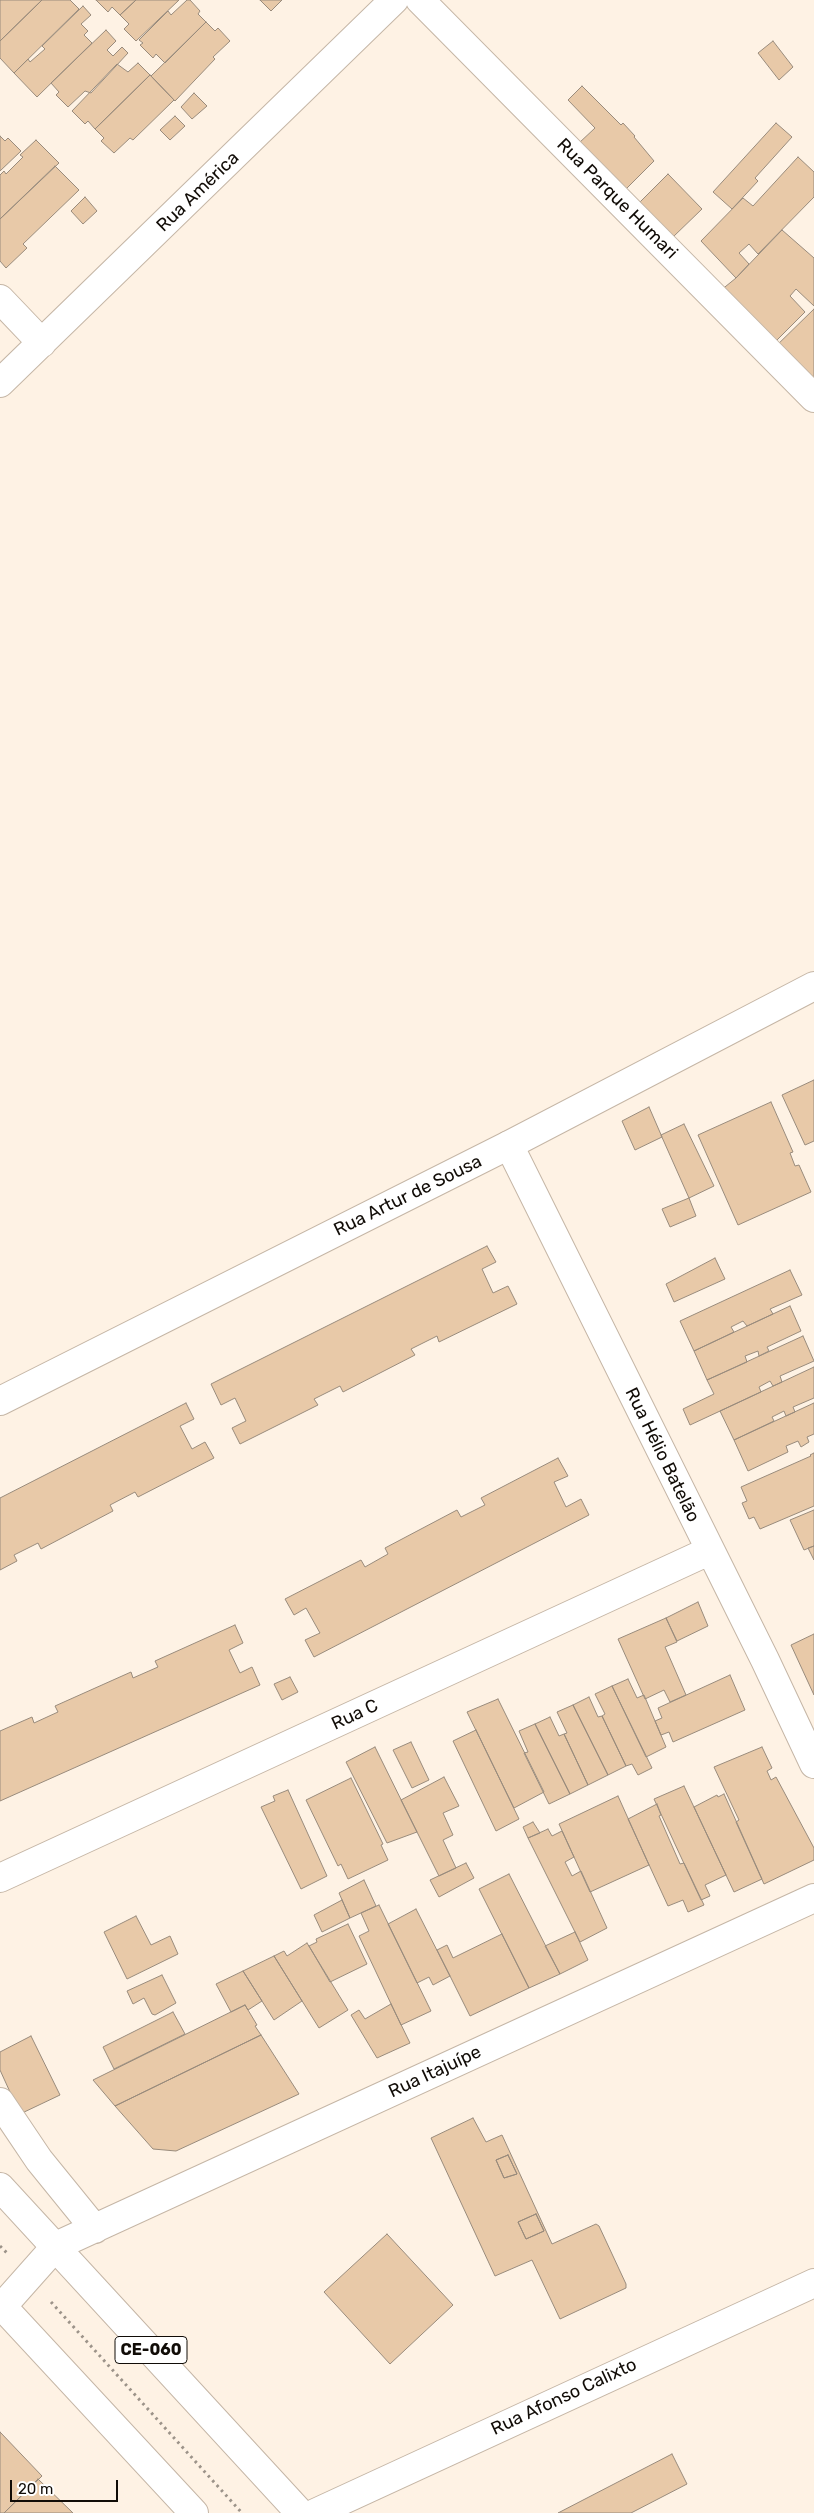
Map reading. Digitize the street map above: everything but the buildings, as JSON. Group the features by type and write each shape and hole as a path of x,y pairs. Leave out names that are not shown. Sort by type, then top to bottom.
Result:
{"street":[{"name":"Rua América","path":"0,383 394,0"},
{"name":"Rua Parque Humari","path":"420,0 814,398"},
{"path":"0,300 42,343"},
{"name":"Rua Artur de Sousa","path":"0,1401 509,1145 814,986"},
{"name":"Rua Hélio Batelão","path":"509,1145 814,1764"},
{"name":"Rua C","path":"0,1878 710,1551"},
{"name":"Rua Itajuípe","path":"56,2246 814,1898"},
{"path":"0,2102 39,2160 95,2228"},
{"name":"CE-060","path":"0,2187 300,2513"},
{"path":"56,2246 1,2306 194,2513"},
{"name":"Rua Afonso Calixto","path":"315,2513 814,2282"}],"path":[{"path":"0,2246 8,2254"},
{"path":"67,2320 242,2513"}]}
